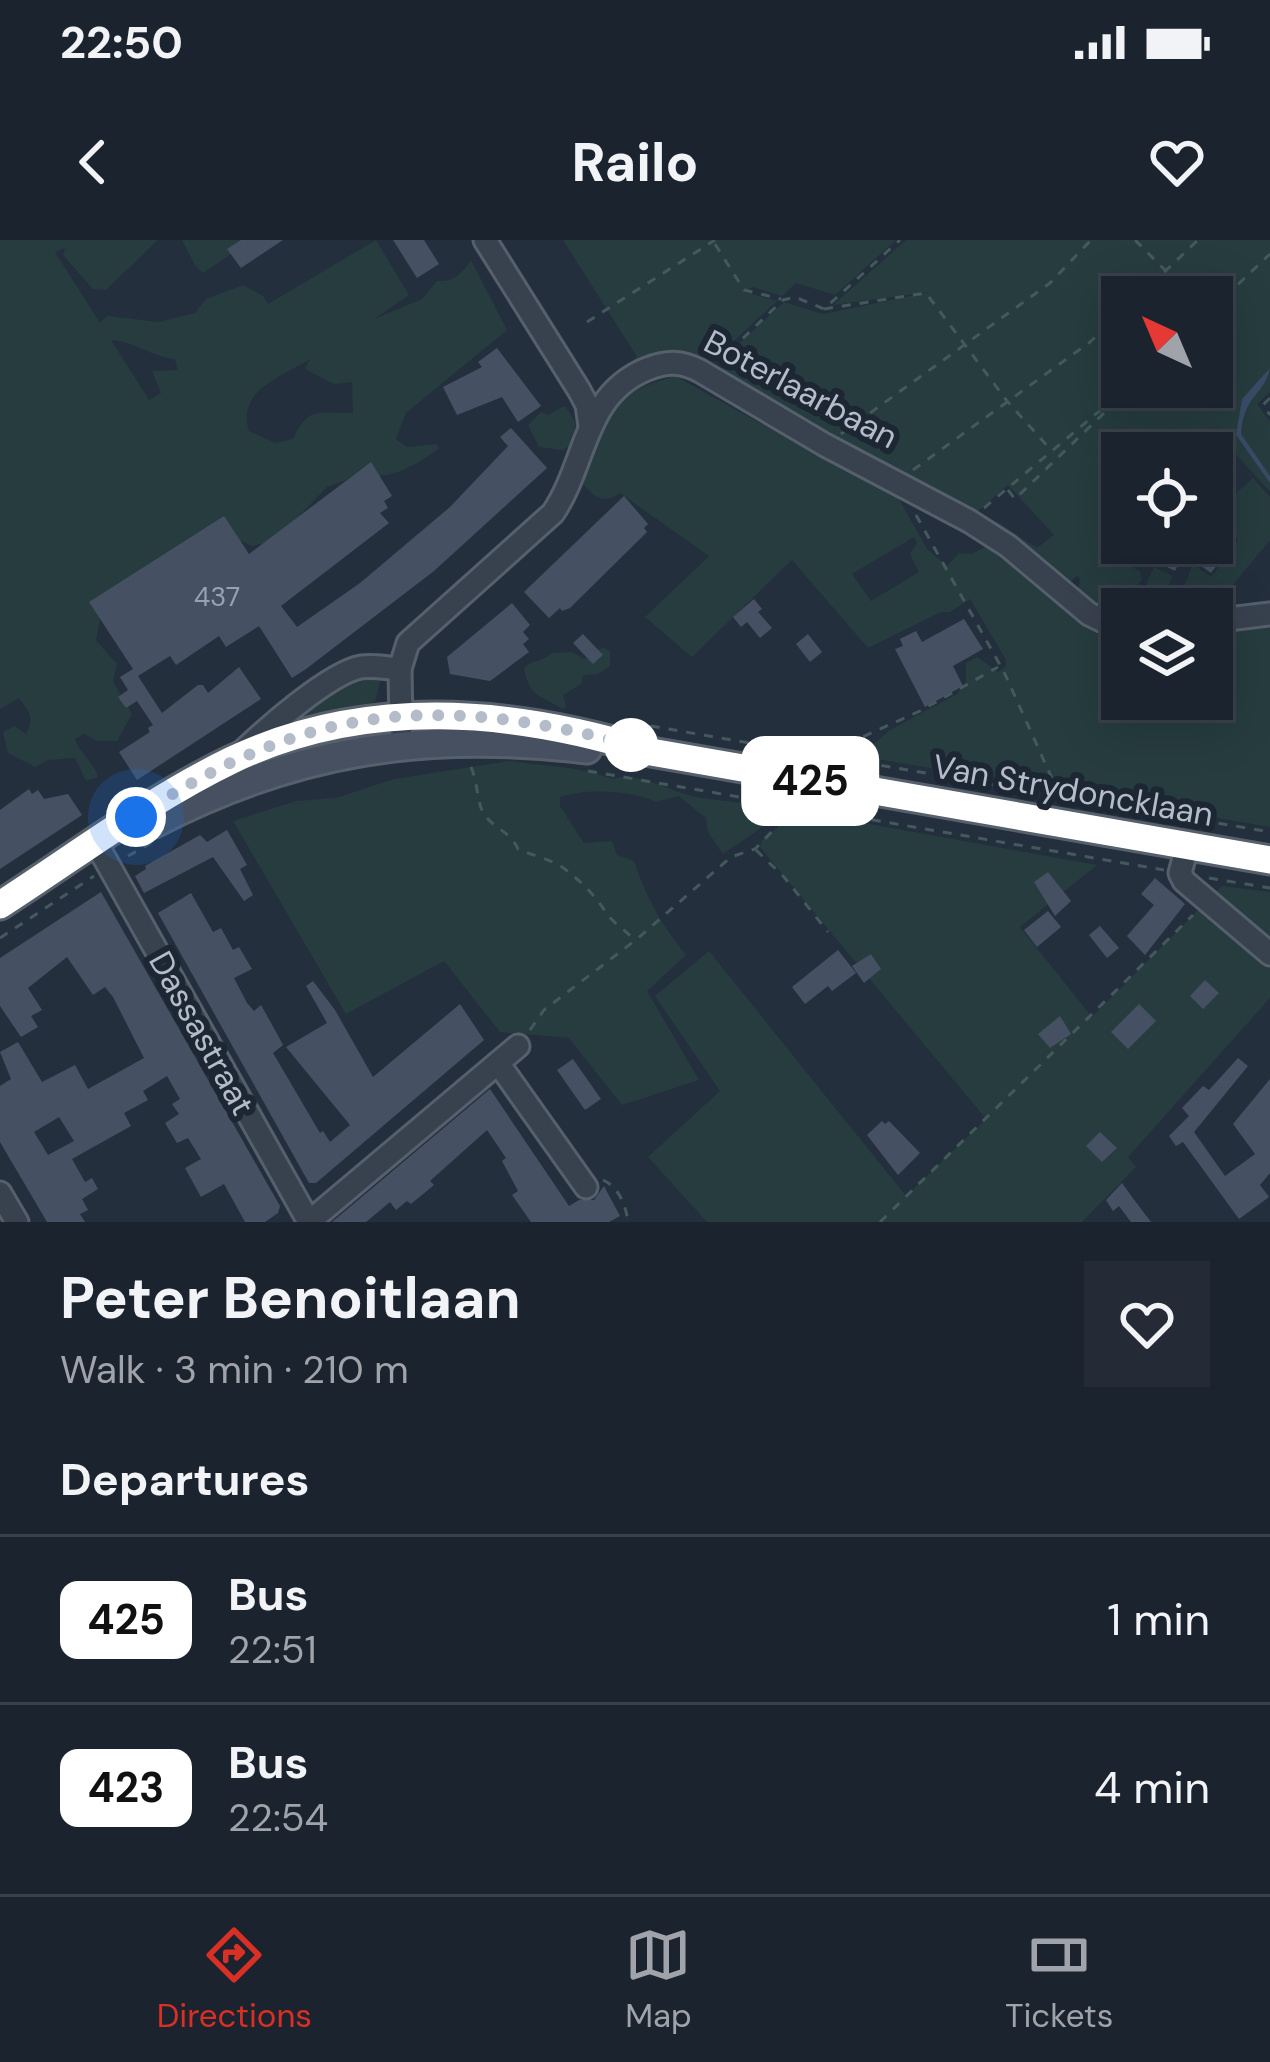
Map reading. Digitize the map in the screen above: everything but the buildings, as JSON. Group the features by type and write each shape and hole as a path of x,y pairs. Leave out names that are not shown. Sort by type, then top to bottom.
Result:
{"main road":[{"name":"Van Strydoncklaan","path":"400,714 516,718 586,731 651,752 1184,860 1270,860"},
{"path":"0,905 103,855 195,779 236,758 307,733 400,714"},
{"name":"Van Strydoncklaan","path":"401,744 533,742 651,752"},
{"path":"0,922 204,797 278,770 350,751 401,744"}],"street":[{"path":"485,240 579,390 590,425"},
{"name":"Boterlaarbaan","path":"400,669 418,631 553,513 607,397 634,375 667,363 684,363 969,521 1101,620"},
{"path":"1233,618 1270,614"},
{"path":"236,758 272,724 342,675 365,667 400,669 401,744"},
{"name":"Dassastraat","path":"103,855 309,1222"},
{"path":"1184,860 1184,881 1270,954"},
{"path":"309,1222 518,1046"},
{"path":"498,1063 584,1184"},
{"path":"0,1193 17,1222"}],"path":[{"path":"587,322 714,240 744,290 783,300 795,297 824,309 926,293 1007,401 1051,450"},
{"path":"824,309 900,240"},
{"path":"825,445 1050,284 1091,240"},
{"path":"1136,240 1172,276"},
{"path":"1160,276 1198,240"},
{"path":"1233,289 1270,254"},
{"path":"684,363 736,344 783,300"},
{"path":"1060,795 1000,665 897,482 1101,332"},
{"path":"1270,398 1263,405 1270,415"},
{"path":"969,521 1104,408"},
{"path":"1006,488 1016,499 1109,408"},
{"path":"836,756 838,748 920,711 990,675 1000,665"},
{"path":"633,722 1270,832"},
{"path":"468,760 481,788 480,808 488,819 512,836 518,849 561,866 580,880 600,899 610,919 634,940"},
{"path":"579,770 796,807 1184,860 1270,888"},
{"path":"518,1046 544,1010 731,857 754,849 796,807"},
{"path":"0,938 103,855 167,834"},
{"path":"754,849 767,857 828,932"},
{"path":"880,1222 1207,901"},
{"path":"584,1184 598,1178 611,1184 626,1207 628,1222"}],"green space":[{"path":"0,240 158,240 106,290 93,289 63,255 65,248 55,252 100,323 107,316 159,322 195,313 206,299 243,285 268,304 376,240 409,295 374,319 422,299 437,281 457,276 471,260 507,330 406,413 396,439 407,447 436,444 439,448 397,472 369,475 363,468 327,487 275,541 252,546 233,537 103,603 96,640 117,664 113,682 132,714 117,741 97,741 84,734 75,739 98,777 86,781 75,758 48,760 35,767 8,753 3,732 15,726 26,734 30,719 19,698 0,709","holes":["111,340 175,359 178,370 152,371 161,393 149,400","310,359 305,369 334,384 352,382 353,413 310,416 293,439 275,443 249,431 247,417 255,395"]},
{"path":"182,240 241,240 243,246 203,273"},
{"path":"563,240 896,240 835,295 796,283 782,296 752,287 745,292 777,301 735,340 691,358 630,371 626,366 637,357"},
{"path":"906,240 1270,240 1270,392 1257,404 1270,421 1270,492 1233,451 1233,432 1169,432 1171,427 1166,432 1101,432 1101,564 1131,564 1142,579 1135,588 1101,588 1101,614 1077,597 1077,576 1063,588 992,526 996,521 1037,548 1054,535 1008,485 972,516 721,372 725,357 784,302 823,314 930,292 833,305"},
{"path":"675,376 805,448 809,443 890,483 927,549 947,566 959,553 971,554 992,544 1101,621 1101,720 1233,720 1233,625 1270,620 1270,827 860,756 890,730 957,694 966,683 966,663 977,657 998,672 1006,666 970,599 868,648 792,560 692,657 645,617 709,556 620,493 608,499 597,497 580,479 602,423 633,392","holes":["914,537 917,543 910,554 919,572 871,601 852,574"]},
{"path":"562,407 576,423 572,444 563,450 539,447 528,425 541,412 548,415"},
{"path":"1253,478 1270,497 1270,540 1230,588 1183,588 1193,564 1211,577 1221,564 1233,564 1238,541 1233,536 1233,496"},
{"path":"1154,567 1173,576 1168,588 1144,588"},
{"path":"603,647 610,652 610,666 598,674 583,675 581,684 563,695 566,707 542,698 530,686 524,668 530,664 552,653 572,652 584,659"},
{"path":"362,676 381,679 375,702 306,717 302,711 346,681"},
{"path":"509,761 612,779 640,779 688,795 766,811 766,823 723,854 708,832 706,818 679,796 656,802 609,792 560,797 560,806 584,843 612,841 617,855 634,861 656,911 686,955 647,991 699,1080 622,1105 569,1038 500,1032 444,961 346,1014 233,821 296,801 336,798 394,779"},
{"path":"797,811 1097,865 1020,927 1092,1017 1222,886 1270,892 1270,998 1128,1157 1136,1167 1082,1222 707,1222 648,1157 720,1091 655,996 709,951 906,1196 986,1119 760,847 762,840"}],"water":[{"path":"1270,368 1246,411 1241,434 1270,483 1236,435 1242,399"}],"bus line":[{"name":"425","path":"0,905 166,796 236,758 307,733 400,714 516,718 586,731 651,752 1270,860"}],"route":[{"path":"136,817 195,779 263,747 400,714 516,718 631,745"}]}
